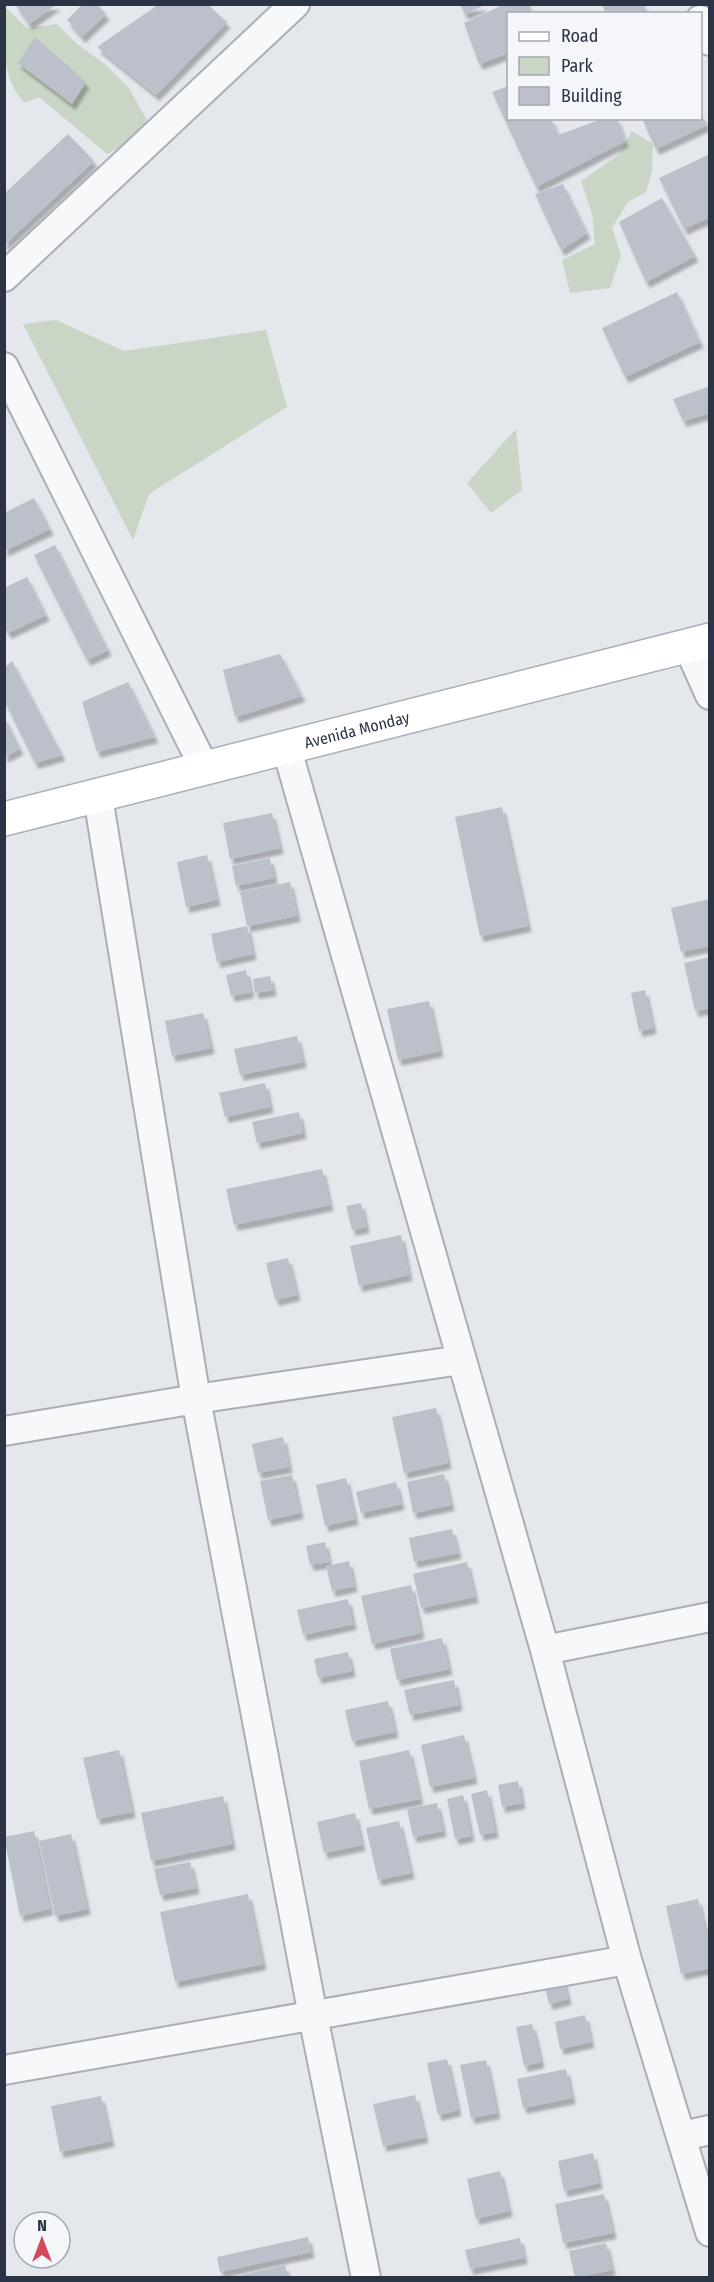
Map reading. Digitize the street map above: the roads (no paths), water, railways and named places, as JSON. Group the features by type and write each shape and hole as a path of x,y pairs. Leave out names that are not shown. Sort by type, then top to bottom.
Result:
{"main road":[{"name":"Avenida Monday","path":"4,819 699,643"}],"street":[{"path":"4,277 295,4"},
{"path":"702,24 710,41"},
{"path":"4,367 205,769"},
{"path":"699,643 710,694"},
{"path":"286,746 545,1650 627,1960 710,2232"},
{"path":"98,797 196,1398 313,2016 366,2277"},
{"path":"4,1431 196,1398 461,1360"},
{"path":"545,1650 710,1617"},
{"path":"4,2070 627,1960"},
{"path":"682,2136 710,2130"}]}
